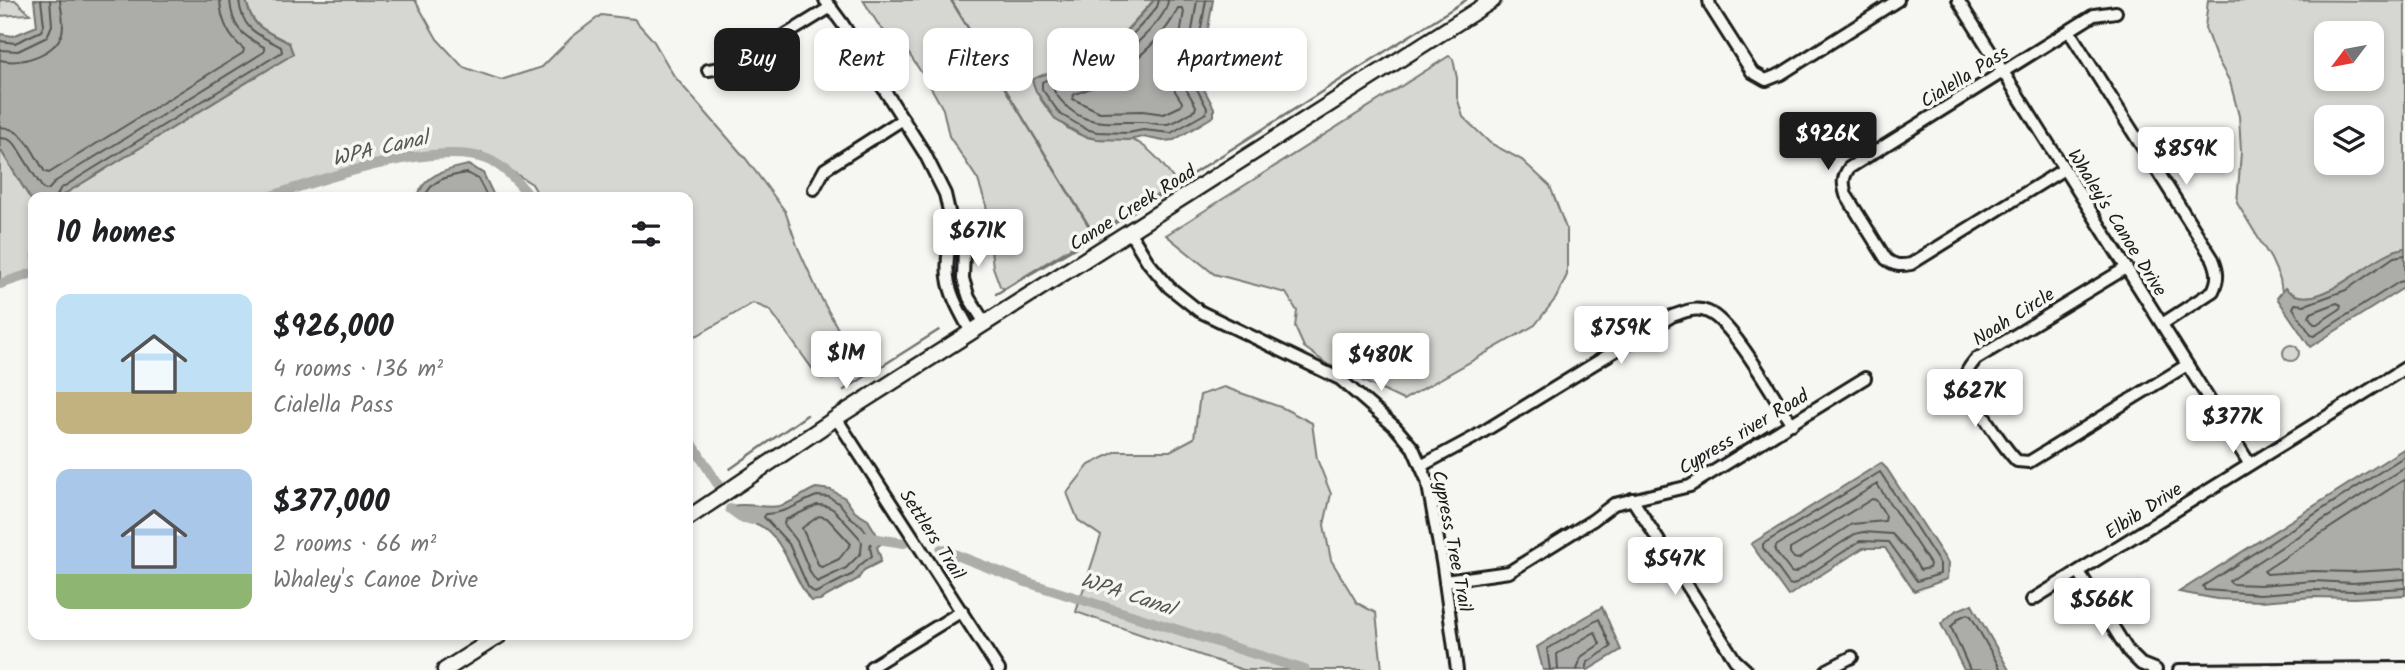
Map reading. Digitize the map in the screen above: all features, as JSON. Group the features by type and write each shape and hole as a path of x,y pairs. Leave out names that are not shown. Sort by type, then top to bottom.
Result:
{"main road":[{"name":"Canoe Creek Road","path":"693,514 836,418 1493,0"},
{"path":"445,670 492,640"}],"street":[{"path":"1709,0 1710,6 1752,72 1766,80 1781,74 1898,0"},
{"name":"Whaley's Canoe Drive","path":"1958,0 2249,463"},
{"path":"708,70 735,66 828,4 925,154 945,194 953,229 964,248 963,279 969,298 985,323"},
{"name":"Cialella Pass","path":"2064,169 1911,264 1902,265 1894,265 1886,259 1846,195 1843,184 1844,175 1849,168 2094,15 2116,12"},
{"path":"2069,31 2213,258 2218,271 2213,291 2162,324"},
{"path":"814,189 825,169 903,119"},
{"path":"953,229 948,249 948,286 971,332"},
{"name":"Cypress Tree Trail","path":"1129,231 1148,262 1169,287 1199,311 1340,379 1395,427 1413,448 1427,480 1457,670"},
{"name":"Noah Circle","path":"2126,268 1976,359 1965,379 1969,391 2008,453 2017,461 2029,462 2187,365"},
{"path":"1421,466 1473,438 1672,316 1692,309 1707,311 1719,318 1792,424"},
{"name":"Elbib Drive","path":"2032,600 2405,368"},
{"name":"Cypress river Road","path":"1445,581 1509,572 1614,504 1690,486 1865,378"},
{"name":"Settlers Trail","path":"836,418 999,670"},
{"path":"1632,499 1735,660 1746,670"},
{"path":"2079,572 2128,651 2141,664 2156,670"},
{"path":"871,667 962,611"},
{"path":"1827,670 1852,657"},
{"path":"2179,670 2405,668"}],"shaded area":[{"path":"0,0 15,0 30,14 0,16"},
{"path":"246,0 415,0 437,39 463,67 501,80 542,67 572,37 601,15 634,19 653,40 674,76 746,159 785,211 819,294 844,340 843,378 819,378 770,310 753,303 693,336 693,192 537,192 532,184 482,153 411,153 279,192 68,192 293,54 289,43 261,27"},
{"path":"863,0 1154,0 1128,28 1047,28 1047,75 1033,80 1033,28 923,28 923,75 909,54 909,28 880,27"},
{"path":"2208,0 2405,1 2405,248 2391,252 2329,291 2313,296 2298,296 2285,289 2282,292 2280,279 2271,259 2237,203 2241,152 2239,116 2230,82 2216,57 2205,28"},
{"path":"1449,56 1453,59 1457,97 1463,117 1490,143 1522,160 1550,186 1567,231 1567,275 1556,298 1535,325 1403,400 1327,364 1304,347 1295,327 1297,311 1286,293 1214,274 1166,235"},
{"path":"1033,82 1048,110 1065,126 1086,137 1124,139 1139,143 1155,156 1176,183 1004,289 1000,286 993,267 986,205 978,180 949,136 943,109 933,91 1033,91"},
{"path":"0,149 28,195 28,275 0,284"},
{"path":"2291,345 2297,347 2297,359 2291,361 2285,359 2283,353 2285,347"},
{"path":"1224,387 1283,408 1312,423 1317,459 1331,494 1324,525 1331,560 1357,603 1376,613 1382,670 1243,670 1076,612 1101,536 1078,520 1067,493 1089,465 1117,451 1170,451 1194,438 1200,395"}],"water":[{"path":"34,0 246,0 256,23 289,43 293,54 68,192 28,192 28,195 0,149 0,34 13,36 37,26"},
{"path":"1154,0 1213,0 1208,28 1153,28 1153,91 1205,91 1214,108 1214,116 1174,140 1163,141 1143,137 1128,140 1097,139 1083,136 1056,120 1033,83 1033,80 1045,74 1047,91 1139,91 1139,28 1129,28"},
{"path":"468,165 483,173 492,192 419,192 430,178"},
{"path":"2405,248 2405,287 2310,347 2277,298 2285,288 2298,296 2313,296 2328,291 2391,252"},
{"path":"2405,448 2405,595 2261,601 2217,599 2179,592"},
{"path":"1881,463 1948,563 1947,579 1914,591 1885,548 1863,548 1788,596 1751,544"},
{"path":"816,488 831,490 845,498 855,512 868,520 882,543 877,547 880,562 864,570 858,579 820,600 811,601 776,540 767,530 756,524 743,522 732,506 779,506"},
{"path":"1972,604 2009,670 1964,670 1941,624 1955,611"},
{"path":"1602,607 1621,650 1588,670 1543,670 1537,647"}],"waterway":[{"path":"951,0 1095,236 996,294"},
{"path":"1095,236 1466,0"},
{"name":"WPA Canal","path":"284,192 345,173 408,158 464,154 487,159 499,166 526,192"},
{"name":"WPA Canal","path":"0,284 28,275"},
{"path":"844,390 939,330"},
{"path":"730,469 807,415"},
{"name":"WPA Canal","path":"693,445 717,483"},
{"name":"WPA Canal","path":"730,509 741,517 752,520"},
{"name":"WPA Canal","path":"865,537 904,543"},
{"name":"WPA Canal","path":"941,549 1026,582 1305,670"}]}
